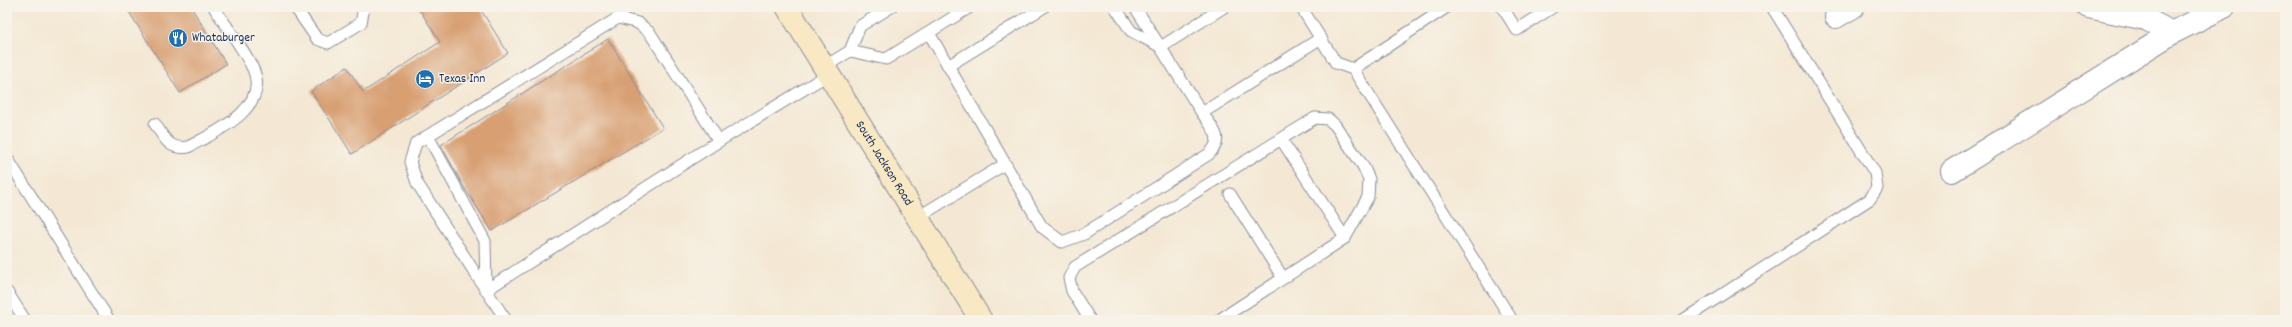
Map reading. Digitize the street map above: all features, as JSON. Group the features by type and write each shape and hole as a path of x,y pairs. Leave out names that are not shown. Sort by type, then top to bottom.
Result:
{"main road":[{"name":"South Jackson Road","path":"787,7 981,320"}],"street":[{"path":"2088,7 2146,19 2172,33"},
{"path":"1952,171 2172,33 2224,7"}],"lane":[{"path":"155,124 168,144 178,148 188,147 242,113 253,100 256,83 253,70 214,7"},
{"path":"295,7 317,39 328,43 361,23 364,7"},
{"path":"486,290 827,71 850,51 860,26 891,7"},
{"path":"850,51 886,59 970,7"},
{"path":"948,66 1044,7"},
{"path":"1115,7 1131,31 1161,47"},
{"path":"929,33 1042,227 1062,242 1084,234 1209,154 1217,146 1218,137 1135,7"},
{"path":"1161,47 1224,7"},
{"path":"1301,7 1336,63 1353,69 1512,320"},
{"path":"1353,69 1447,7"},
{"path":"1502,7 1517,30 1553,7"},
{"path":"1683,320 1870,199 1877,188 1875,173 1772,7"},
{"path":"506,320 417,183 410,162 416,143 618,18 638,23 650,33 719,141"},
{"path":"1202,112 1321,38"},
{"path":"1090,320 1072,292 1069,278 1075,267 1315,118 1328,119 1336,125 1363,166 1369,179 1368,197 1344,238 1219,320"},
{"path":"428,136 485,241 486,290"},
{"path":"1281,139 1344,238"},
{"path":"7,158 109,320"},
{"path":"918,217 1005,164"},
{"path":"1230,194 1283,278"},
{"path":"7,292 25,320"}],"building":[{"name":"Whataburger","path":"126,7 191,7 226,64 180,93"},
{"name":"Texas Inn","path":"418,7 479,7 508,53 352,154 311,91 347,67 363,92 440,42"},
{"path":"608,39 663,128 492,231 464,187 441,145"}],"place":[{"name":"Whataburger","path":"178,38"},
{"name":"Texas Inn","path":"425,79"}]}
